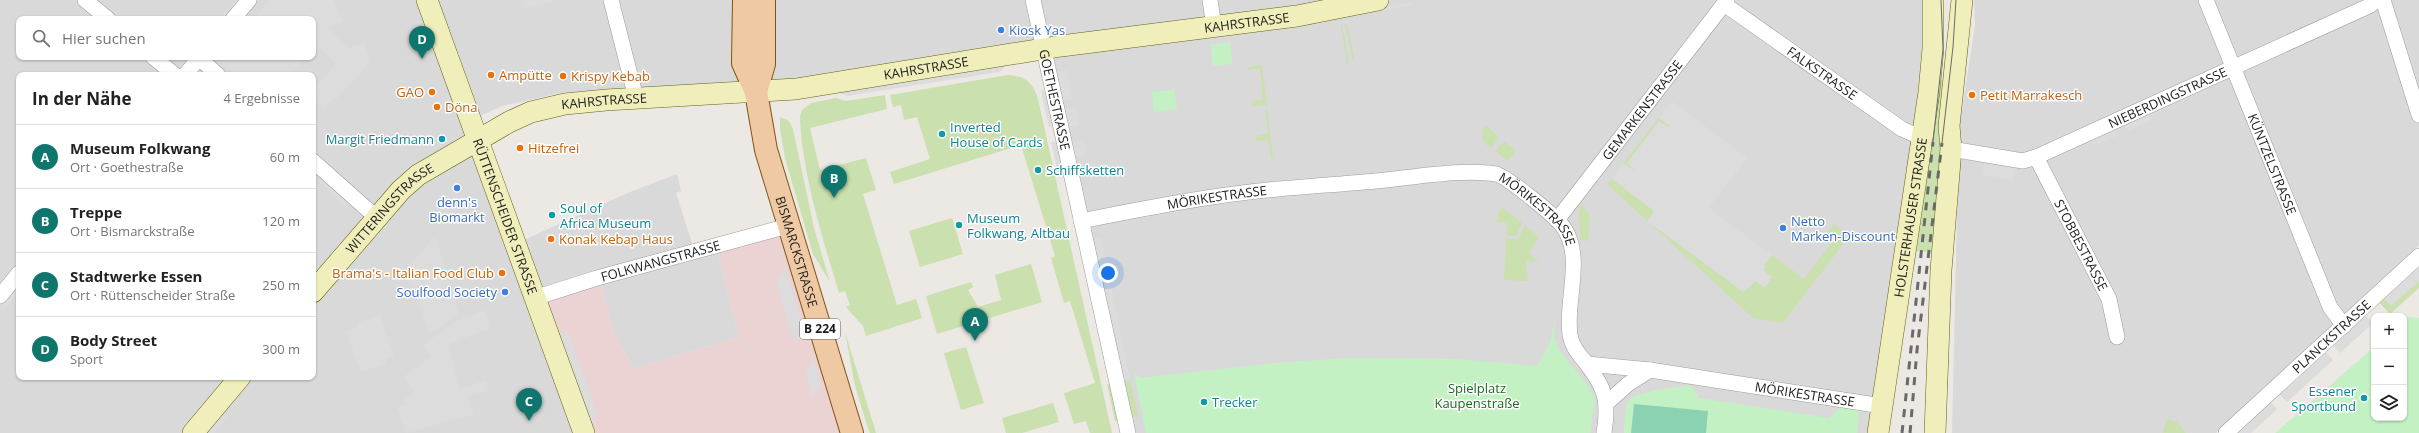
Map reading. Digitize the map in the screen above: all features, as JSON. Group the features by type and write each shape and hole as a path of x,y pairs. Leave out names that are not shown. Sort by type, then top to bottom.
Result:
{"main road":[{"name":"B 224","path":"744,0 743,63 756,92"},
{"name":"B 224","path":"756,92 764,64 764,0"},
{"name":"BISMARCKSTRASSE","path":"756,92 766,150 852,433"}],"street":[{"path":"85,0 104,16"},
{"path":"236,16 249,0"},
{"name":"RÜTTENSCHEIDER STRASSE","path":"427,0 584,433"},
{"path":"611,0 636,98"},
{"name":"GOETHESTRASSE","path":"1033,0 1128,433"},
{"path":"1210,0 1214,27"},
{"name":"KAHRSTRASSE","path":"478,139 530,112 565,104 636,98 800,89 1044,49 1297,16 1378,0"},
{"name":"HOLSTERHAUSER STRASSE","path":"1878,433 1922,138 1933,49 1933,0"},
{"path":"1935,433 1941,270 1951,149 1949,126 1962,0"},
{"name":"KÜNTZELSTRASSE","path":"2206,0 2330,307 2344,326"},
{"name":"NIEBERDINGSTRASSE","path":"1951,149 2023,161 2036,157 2369,6 2377,0"},
{"path":"2384,0 2419,115"},
{"name":"FALKSTRASSE","path":"1726,2 1902,129 1922,138"},
{"name":"GEMARKENSTRASSE","path":"1557,220 1726,2"},
{"path":"157,60 171,72"},
{"path":"188,72 198,60"},
{"path":"202,60 215,72"},
{"name":"WITTERINGSTRASSE","path":"316,289 377,218 418,175 478,139"},
{"name":"STOBBESTRASSE","path":"2036,157 2109,299 2116,337"},
{"path":"316,163 377,218"},
{"name":"MÖRIKESTRASSE","path":"1081,220 1195,200 1277,189 1466,173 1500,175 1557,220 1569,236 1573,253 1569,319 1572,343 1587,364 1650,370 1882,406"},
{"name":"FOLKWANGSTRASSE","path":"534,298 618,272 788,226"},
{"name":"PLANCKSTRASSE","path":"2226,433 2419,256"},
{"path":"0,296 16,277"},
{"path":"1587,364 1599,382 1608,402 1604,433"},
{"path":"1608,402 1628,384 1650,370"},
{"path":"193,433 237,380"}],"shaded area":[{"path":"0,0 1926,0 1925,72 1874,433 1125,433 1044,53 879,74 560,93 502,106 465,123 578,433 0,433"},
{"path":"236,0 242,0 229,16 223,16"},
{"path":"270,0 334,0 344,22 327,27 349,48 364,43 371,61 336,100 334,98 324,109 316,101 316,86 336,64 318,46 316,48 316,16 257,16"},
{"path":"522,0 554,0 554,1 525,9"},
{"path":"1974,0 2419,0 2419,245 2328,332 2216,433 1952,433 1959,128 1975,26"},
{"path":"1411,2 1411,5 1338,20 1337,16"},
{"path":"1010,43 1010,47 915,62 914,58"},
{"path":"304,60 293,72 232,72 219,61"},
{"path":"1007,65 999,72 847,96 838,92"},
{"path":"1067,70 1072,99 1062,101 1056,72"},
{"path":"1045,90 1054,126 1049,127 1041,91"},
{"path":"1672,101 1747,158 1709,208 1772,255 1764,265 1766,267 1763,270 1772,277 1765,288 1755,281 1744,292 1647,221 1654,211 1612,179 1623,163 1636,172 1627,163 1659,121 1668,127 1669,126 1659,118"},
{"path":"1076,107 1079,125 1068,127 1065,109"},
{"path":"2147,114 2153,120 2128,131 2122,125"},
{"path":"2112,129 2120,135 2095,145 2089,140"},
{"path":"1083,140 1086,155 1075,157 1072,142"},
{"path":"1057,141 1064,174 1059,176 1051,142"},
{"path":"1984,164 2015,168 2014,180 1983,176"},
{"path":"677,174 681,191 676,193 695,253 717,248 739,337 633,369 613,331 600,280 535,296 515,244 630,192"},
{"path":"321,176 348,200 347,208 320,184"},
{"path":"786,229 850,433 587,433 537,300 600,280 613,331 633,369 739,337 717,248"},
{"path":"435,236 459,314 430,334 406,269"},
{"path":"1101,237 1130,380 1123,381 1092,239"},
{"path":"785,266 805,333 802,333 797,343 794,342 776,282"},
{"path":"2419,267 2419,281 2391,306 2384,298"},
{"path":"16,289 16,296 3,311 0,308"},
{"path":"485,310 491,328 448,344 460,389 486,380 489,390 467,396 474,414 406,433 397,408 405,405 404,399 414,392 403,377 431,357 423,345 465,315 466,317"},
{"path":"380,315 394,356 385,359 386,363 361,372 346,331 357,327 358,323"},
{"path":"2365,315 2371,321 2371,325 2340,353 2333,345"},
{"path":"567,329 598,415 589,425 558,339"},
{"path":"2326,352 2333,360 2287,402 2280,395"},
{"path":"814,360 821,384 812,398 805,372"},
{"path":"2270,402 2277,409 2251,433 2237,433"},
{"path":"219,413 229,416 215,433 203,433"}],"green space":[{"path":"1345,24 1347,24 1355,61 1353,61"},
{"path":"1342,25 1349,62 1347,63 1341,26"},
{"path":"1230,42 1232,64 1213,66 1211,45"},
{"path":"1262,65 1267,105 1253,106 1252,101 1263,99 1260,68 1248,70 1248,67"},
{"path":"1008,75 1019,77 1028,81 1034,88 1038,99 1112,433 1090,433 1086,421 1074,424 1064,393 1095,383 1070,301 1064,303 1051,258 1055,256 1021,145 894,184 890,172 930,159 917,117 904,120 901,105 893,107 890,95"},
{"path":"1936,80 1945,80 1942,167 1934,252 1914,251"},
{"path":"1174,90 1177,109 1154,112 1152,92"},
{"path":"885,95 887,109 810,128 820,170 866,158 876,190 863,194 897,305 916,299 922,318 866,336 863,326 846,307 850,305 845,291 839,293 814,206 805,161 800,117 802,110 811,103 836,98 846,101"},
{"path":"1265,109 1267,109 1273,158 1271,159 1268,140 1257,141 1256,136 1268,134"},
{"path":"780,117 789,121 793,129 814,228 830,282 813,254 785,158 780,129"},
{"path":"1659,118 1670,126 1668,127 1659,121 1627,163 1636,170 1635,172 1623,163"},
{"path":"1485,125 1499,137 1491,148 1486,144 1482,135"},
{"path":"1504,141 1516,150 1508,161 1495,151"},
{"path":"1612,179 1655,211 1648,221 1743,292 1755,281 1765,287 1764,266 1772,255 1804,279 1834,239 1827,233 1834,224 1850,235 1783,323 1753,318 1607,184"},
{"path":"1581,204 1590,216 1588,241 1580,240 1579,212"},
{"path":"1501,207 1522,223 1516,236 1506,235 1507,223 1496,222"},
{"path":"952,218 963,254 920,267 909,231"},
{"path":"1525,225 1539,237 1529,253 1539,262 1526,261 1528,281 1504,280 1506,239 1518,239"},
{"path":"1031,264 1042,302 937,334 926,296 971,282 973,287 968,290 978,307 1001,300 995,275"},
{"path":"2419,281 2419,288 2391,313 2389,313 2376,299 2384,298 2391,305"},
{"name":"Spielplatz Kaupenstraße","path":"1555,318 1554,336 1558,349 1586,383 1595,398 1590,433 1146,433 1134,373 1140,378 1286,362 1351,358 1456,359 1537,366 1549,345"},
{"path":"2407,318 2419,318 2419,433 2275,433 2371,350 2371,421 2407,421"},
{"path":"845,332 876,433 870,433 855,386"},
{"path":"966,347 984,403 961,410 944,353"},
{"path":"1130,380 1138,416 1129,418 1123,381"},
{"path":"1107,384 1113,386 1120,420 1115,421"},
{"path":"1691,385 1699,398 1829,418 1841,407 1859,411 1857,433 1624,433 1626,405 1631,397 1657,390"},
{"path":"1053,403 1059,422 1022,433 1006,433 1002,418"},
{"path":"1634,404 1708,411 1706,433 1631,433"},
{"path":"2166,419 2177,422 2186,433 2163,433"}],"tram line":[{"path":"1933,142 1943,49 1941,0"},
{"path":"1942,143 1953,47 1956,0"}],"railway":[{"path":"1902,433 1933,142"},
{"path":"1910,433 1917,350 1942,143"}],"place":[{"name":"Kiosk Yas","path":"1001,30"},
{"name":"Body Street","path":"422,59"},
{"name":"Ampütte","path":"491,75"},
{"name":"Krispy Kebab","path":"563,76"},
{"name":"GAO","path":"432,92"},
{"name":"Petit Marrakesch","path":"1972,95"},
{"name":"Döna","path":"437,107"},
{"name":"Inverted House of Cards","path":"942,134"},
{"name":"Margit Friedmann","path":"442,139"},
{"name":"Hitzefrei","path":"520,148"},
{"name":"Schiffsketten","path":"1038,170"},
{"name":"denn's Biomarkt","path":"457,188"},
{"name":"Treppe","path":"834,198"},
{"name":"Soul of Africa Museum","path":"552,215"},
{"name":"Museum Folkwang, Altbau","path":"959,225"},
{"name":"Netto Marken-Discount","path":"1783,228"},
{"name":"Konak Kebap Haus","path":"551,239"},
{"name":"Brama's - Italian Food Club","path":"502,273"},
{"name":"Soulfood Society","path":"505,292"},
{"name":"Museum Folkwang","path":"975,341"},
{"name":"Essener Sportbund","path":"2364,398"},
{"name":"Trecker","path":"1204,402"},
{"name":"Stadtwerke Essen","path":"529,421"}]}
